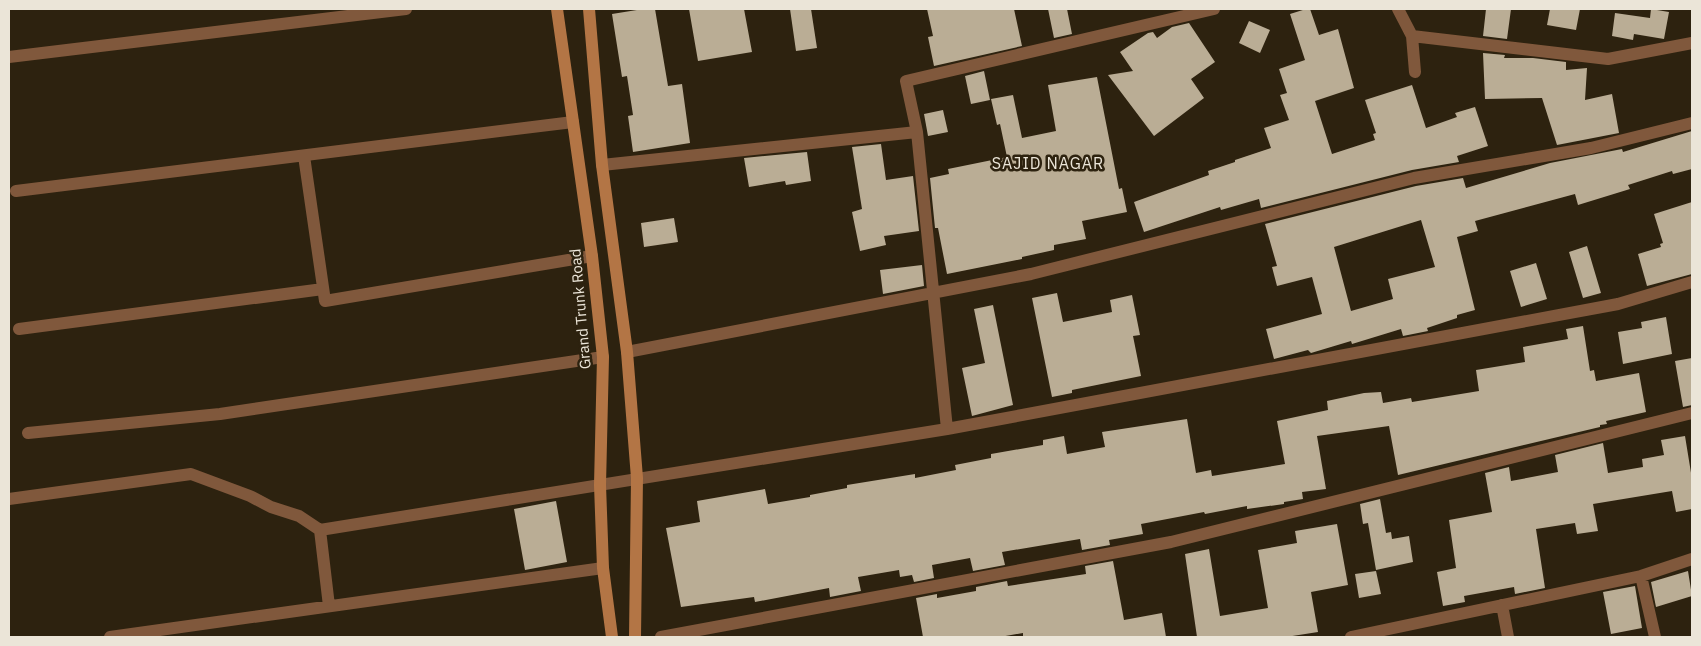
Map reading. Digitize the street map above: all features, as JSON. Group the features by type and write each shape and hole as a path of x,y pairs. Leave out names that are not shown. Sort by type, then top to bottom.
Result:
{"main road":[{"name":"Grand Trunk Road","path":"557,9 592,256 603,357 600,485 603,568 612,637"},
{"path":"590,9 602,165 627,352 638,478 635,637"}],"street":[{"path":"9,57 406,9"},
{"path":"947,429 916,132 906,81 1214,9"},
{"path":"1398,9 1412,36 1415,72"},
{"path":"1412,36 1608,59 1692,43"},
{"path":"16,192 573,122"},
{"path":"627,352 1031,274 1414,178 1591,148 1692,123"},
{"path":"602,165 916,132"},
{"path":"304,156 325,301 592,256"},
{"path":"9,499 191,474 250,496 271,507 300,516 320,530 947,429 1618,304 1692,282"},
{"path":"19,329 323,289"},
{"path":"28,433 220,414 603,357"},
{"path":"661,637 1171,542 1692,412"},
{"path":"320,530 329,606"},
{"path":"1351,637 1369,635 1641,576 1692,559"},
{"path":"110,637 603,568"},
{"path":"1641,576 1655,637"},
{"path":"1502,605 1508,637"}],"building":[{"path":"655,9 668,86 682,84 690,143 633,152 628,116 633,115 627,76 622,77 612,14"},
{"path":"689,9 744,9 752,52 698,61"},
{"path":"790,9 811,9 817,48 796,51"},
{"path":"927,9 1014,9 1022,46 934,66 928,37 933,36"},
{"path":"1048,9 1067,9 1072,34 1054,38"},
{"path":"1310,9 1319,35 1338,29 1354,88 1315,101 1332,154 1375,140 1373,134 1376,133 1365,100 1412,85 1426,128 1457,117 1455,113 1475,107 1488,146 1457,156 1459,162 1412,170 1261,208 1259,199 1221,210 1220,207 1144,232 1134,202 1209,175 1208,171 1271,148 1264,128 1289,120 1280,95 1287,93 1279,69 1305,60 1290,14"},
{"path":"1486,9 1511,9 1507,39 1483,36"},
{"path":"1550,9 1580,9 1576,30 1547,25"},
{"path":"1651,9 1669,12 1664,39 1634,34 1633,40 1612,36 1615,13 1650,18"},
{"path":"1249,21 1270,30 1260,53 1239,43"},
{"path":"1189,23 1215,62 1191,79 1204,98 1154,136 1108,75 1133,71 1120,52 1148,33 1153,32 1157,38 1172,27"},
{"path":"1483,53 1505,55 1504,58 1533,58 1566,62 1566,70 1587,68 1585,100 1612,94 1619,133 1557,145 1542,98 1485,99"},
{"path":"984,71 990,100 971,104 965,76"},
{"path":"1097,77 1119,189 1122,188 1127,212 1082,221 1086,239 1054,245 1054,250 1022,257 1022,259 947,274 938,228 935,228 930,178 949,174 948,169 1007,157 1000,124 997,125 991,99 1013,95 1022,138 1056,131 1048,85"},
{"path":"943,110 948,132 928,136 924,114"},
{"path":"1692,131 1692,169 1673,174 1672,171 1628,185 1630,189 1578,205 1575,194 1475,221 1478,231 1457,237 1475,310 1457,315 1457,318 1427,328 1428,331 1403,336 1401,329 1352,344 1351,341 1311,353 1308,350 1274,359 1266,329 1322,314 1312,277 1277,286 1272,267 1277,266 1265,224 1416,186 1463,178 1466,188 1550,163 1622,149 1623,152","holes":["1421,220 1435,267 1388,279 1393,299 1351,311 1334,247"]},
{"path":"881,144 886,180 913,176 919,231 884,236 886,245 860,251 852,212 862,209 852,147"},
{"path":"807,152 811,181 786,185 785,181 749,187 744,158"},
{"path":"1692,202 1692,274 1647,286 1638,254 1661,247 1660,244 1663,243 1654,214"},
{"path":"674,218 678,242 644,247 641,223"},
{"path":"1587,246 1601,293 1583,298 1569,252"},
{"path":"1536,263 1547,299 1521,307 1510,271"},
{"path":"922,265 924,286 883,294 880,270"},
{"path":"1057,293 1063,322 1112,312 1110,300 1132,295 1140,335 1133,336 1141,376 1072,390 1072,393 1052,397 1032,298"},
{"path":"993,305 1013,405 972,416 962,368 985,363 974,309"},
{"path":"1666,317 1672,354 1623,364 1618,332 1642,328 1641,322"},
{"path":"1583,326 1590,371 1594,370 1596,381 1639,373 1646,412 1606,421 1607,424 1600,425 1600,427 1398,475 1389,426 1317,436 1326,489 1302,492 1303,499 1284,502 1284,504 1247,509 1247,506 1205,514 1204,512 1141,524 1143,534 1109,540 1110,545 1082,550 1080,539 1002,552 1005,565 973,571 970,558 932,565 934,578 914,582 912,575 900,577 899,570 858,577 861,591 830,597 829,588 755,602 754,597 681,607 666,528 700,522 697,501 765,489 768,504 810,497 810,495 847,488 847,485 915,474 915,478 956,470 955,465 991,458 991,454 1043,445 1043,440 1064,436 1067,454 1105,447 1102,432 1187,419 1196,473 1211,470 1212,476 1285,464 1277,421 1328,410 1327,401 1364,393 1381,392 1383,403 1411,398 1412,402 1479,391 1476,370 1525,362 1523,347 1568,339 1566,329"},
{"path":"1692,358 1692,405 1683,407 1675,361"},
{"path":"1685,436 1692,479 1692,509 1676,512 1672,491 1593,504 1598,531 1577,534 1575,523 1536,529 1545,588 1515,594 1514,587 1464,596 1465,602 1443,606 1437,572 1456,568 1449,520 1492,512 1485,473 1509,467 1511,481 1558,472 1555,455 1603,443 1608,473 1643,467 1642,459 1664,455 1661,440"},
{"path":"1380,499 1386,533 1391,532 1392,539 1409,536 1413,562 1376,570 1368,523 1363,524 1360,504"},
{"path":"556,501 567,562 525,570 514,509"},
{"path":"1337,524 1348,585 1311,592 1318,632 1286,637 1197,637 1185,554 1209,549 1220,616 1268,608 1258,550 1297,543 1295,531"},
{"path":"1113,561 1124,620 1162,613 1166,637 1023,637 1023,633 1000,637 923,637 916,598 937,594 937,598 976,591 976,587 1007,581 1008,586 1086,574 1085,566"},
{"path":"1376,571 1381,594 1359,598 1355,574"},
{"path":"1688,571 1692,596 1656,607 1651,582"},
{"path":"1635,586 1642,628 1611,634 1603,592"}],"district":[{"name":"SAJID NAGAR","path":"1048,163"}]}
